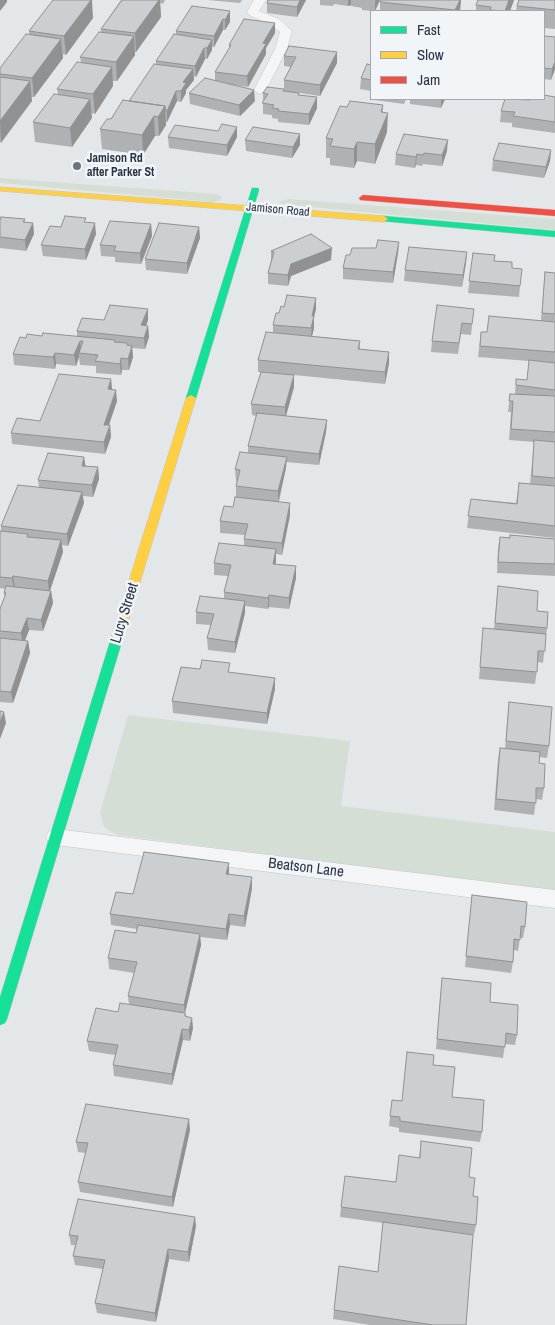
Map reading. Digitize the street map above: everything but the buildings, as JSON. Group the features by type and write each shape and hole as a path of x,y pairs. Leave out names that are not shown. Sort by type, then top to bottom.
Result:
{"street":[{"name":"Jamison Road","path":"0,189 250,207 555,234"},
{"name":"Lucy Street","path":"0,1019 255,190"},
{"path":"354,198 555,212"}],"lane":[{"path":"260,0 253,12 274,22 286,31 281,49 260,90"},
{"name":"Beatson Lane","path":"56,837 555,899"}],"shaded area":[{"path":"0,178 217,194 222,197 221,200 213,202 0,183"},
{"path":"288,199 555,219 555,230 279,204 281,201"},
{"path":"128,715 350,741 341,806 555,832 555,889 538,889 117,835 104,827 100,813"}],"traffic: fast":[{"path":"191,398 255,190"},
{"path":"384,219 555,234"},
{"path":"0,1019 118,635"}],"traffic: slow":[{"path":"0,189 384,219"},
{"path":"118,635 191,398"}],"traffic: jam":[{"path":"363,198 555,213"}],"place":[{"name":"Jamison Rd after Parker St","path":"77,166"}]}
